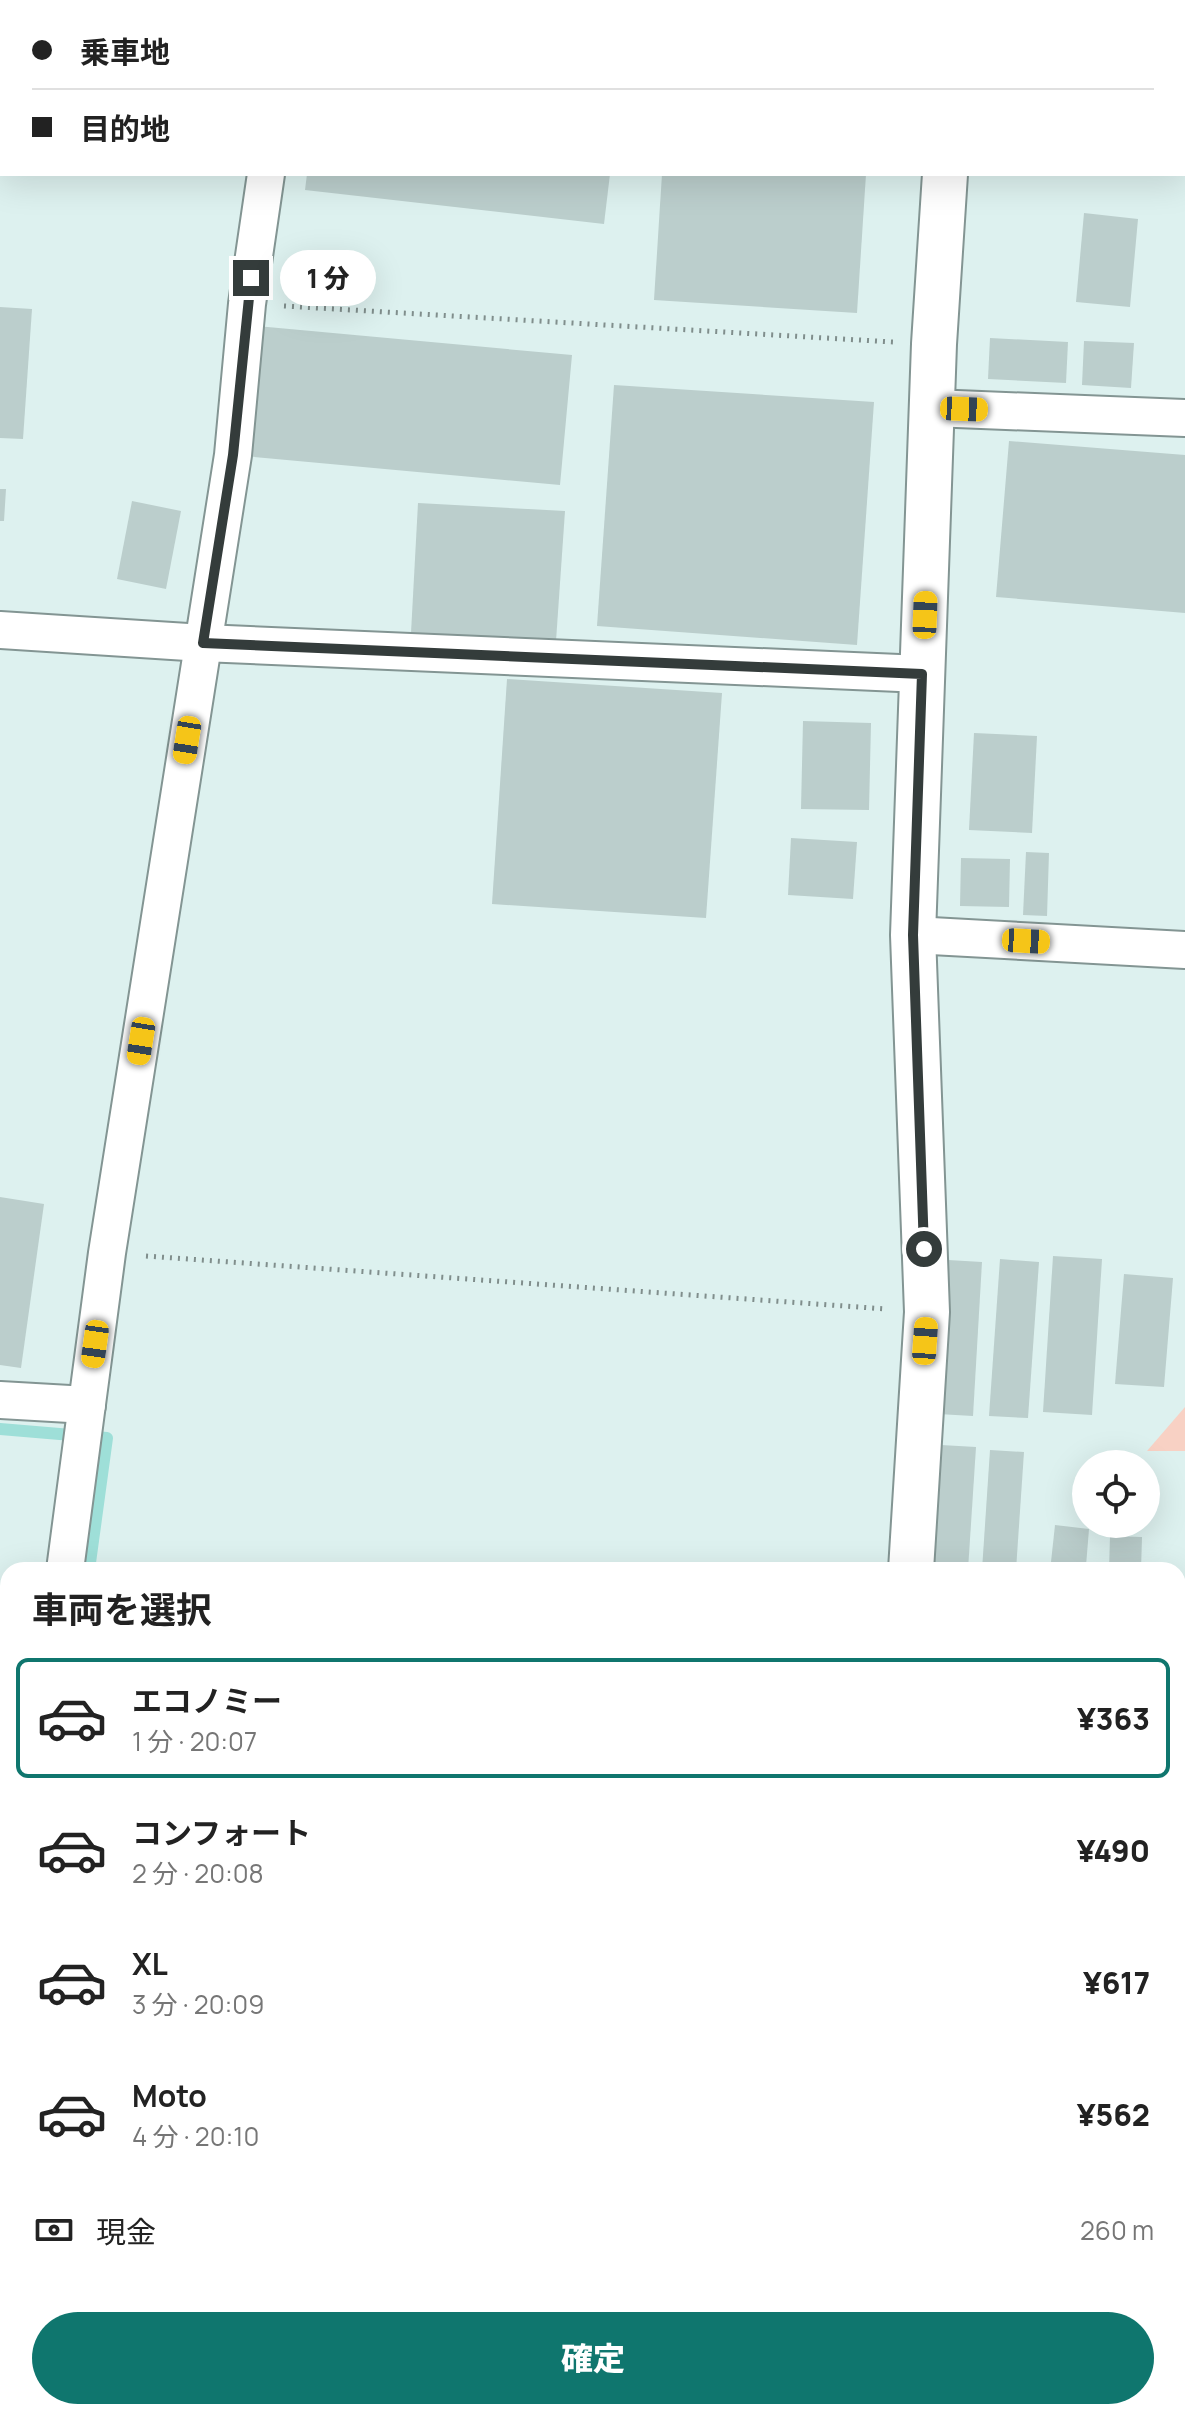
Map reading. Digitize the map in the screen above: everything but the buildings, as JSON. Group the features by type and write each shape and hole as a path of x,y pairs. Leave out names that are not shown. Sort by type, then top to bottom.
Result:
{"street":[{"path":"66,1562 107,1253 233,455 247,304 266,176"},
{"path":"911,1562 927,1312 913,935 934,344 945,176"},
{"path":"932,408 1185,418"},
{"path":"0,630 203,643 922,674"},
{"path":"913,935 1185,950"},
{"path":"0,1400 87,1405"}],"path":[{"path":"247,304 934,344"},
{"path":"107,1253 927,1312"}],"shaded area":[{"path":"1185,1407 1185,1451 1148,1450"}],"waterway":[{"path":"0,1429 107,1438 90,1562"}],"route":[{"path":"251,278 233,455 203,643 922,674 913,935 924,1249"}]}
